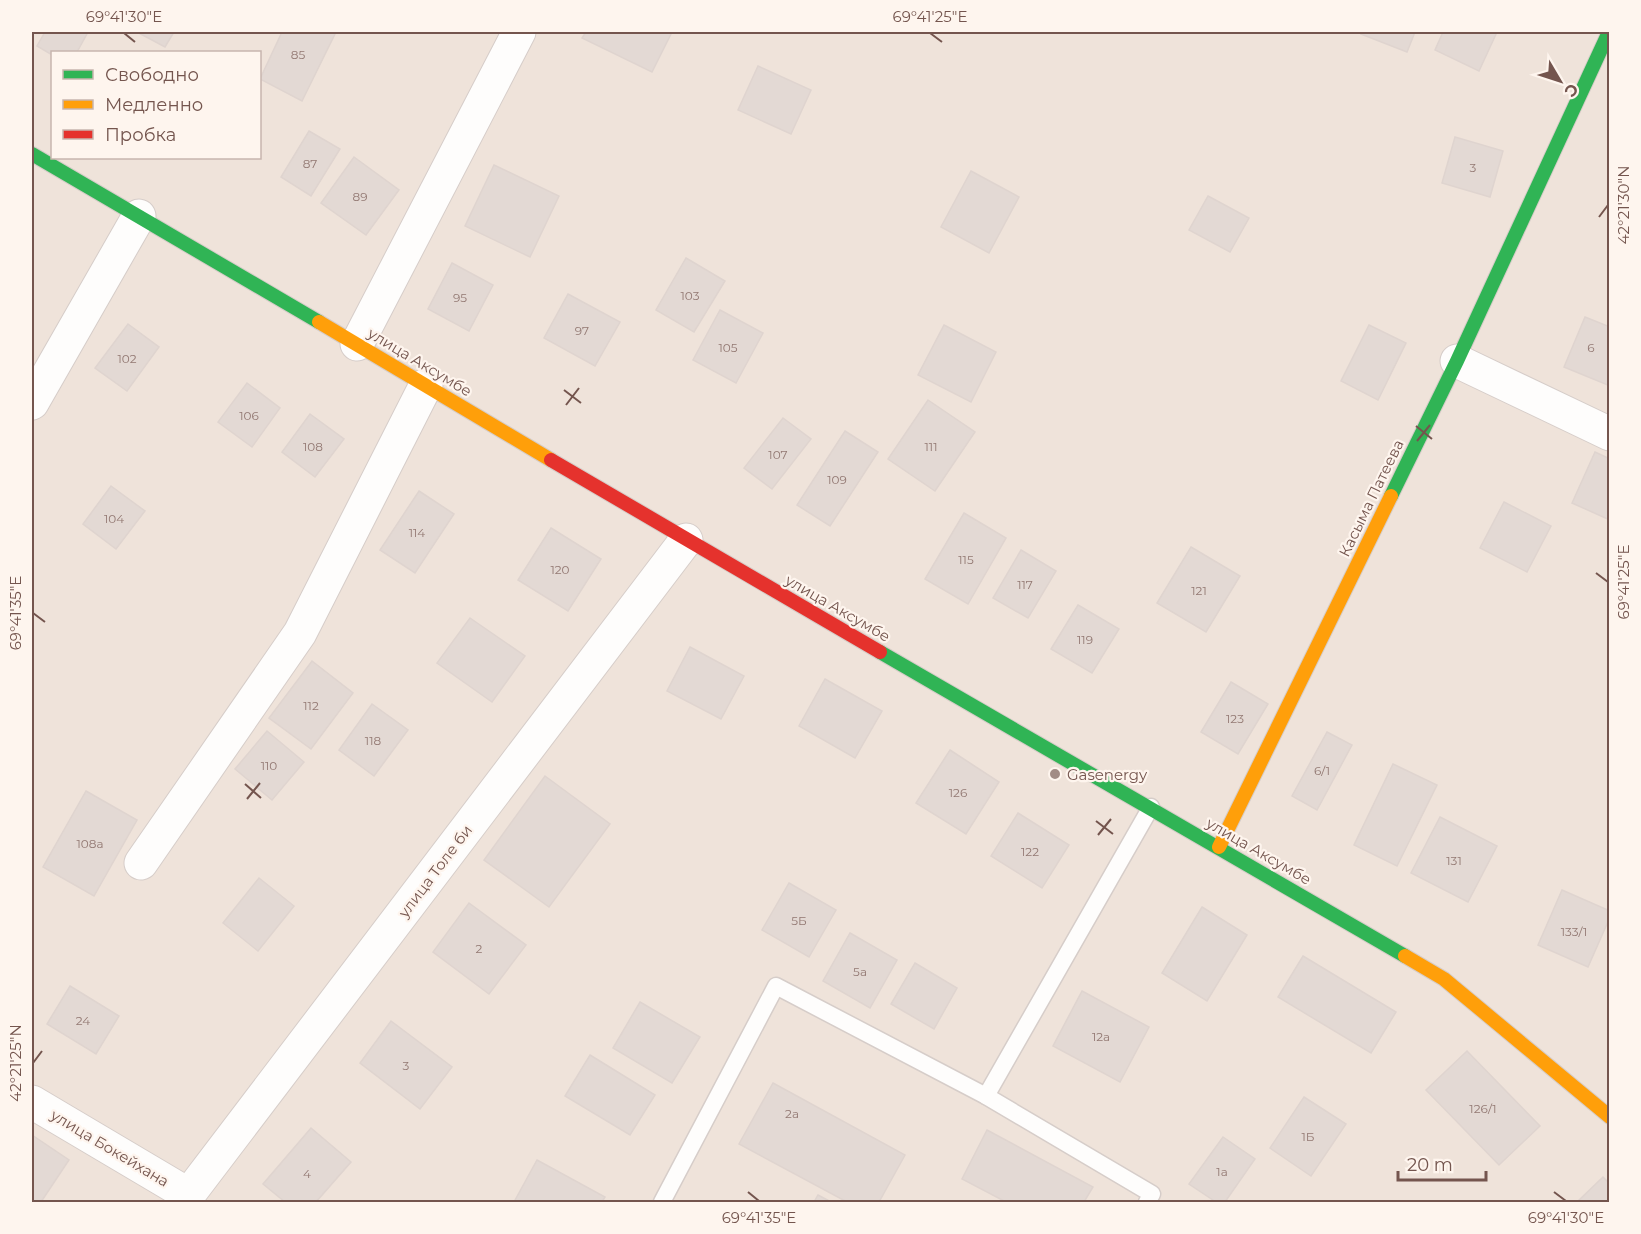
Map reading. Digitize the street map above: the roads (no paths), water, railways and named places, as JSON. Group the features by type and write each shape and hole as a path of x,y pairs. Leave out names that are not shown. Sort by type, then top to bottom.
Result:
{"main road":[{"name":"Касыма Патеева","path":"1219,847 1457,361 1609,32"},
{"name":"улица Аксумбе","path":"32,154 687,540 1151,807 1444,979 1610,1117"}],"street":[{"path":"357,344 519,32"},
{"path":"32,403 139,216"},
{"path":"1457,361 1610,434"},
{"path":"141,863 300,633 426,385"},
{"name":"улица Толе би","path":"186,1199 687,540"},
{"name":"улица Бокейхана","path":"32,1102 186,1199"}],"lane":[{"path":"986,1096 1151,807"},
{"path":"662,1203 776,986 986,1096 1154,1200"}],"place":[{"name":"Gasenergy","path":"1055,774"}]}
